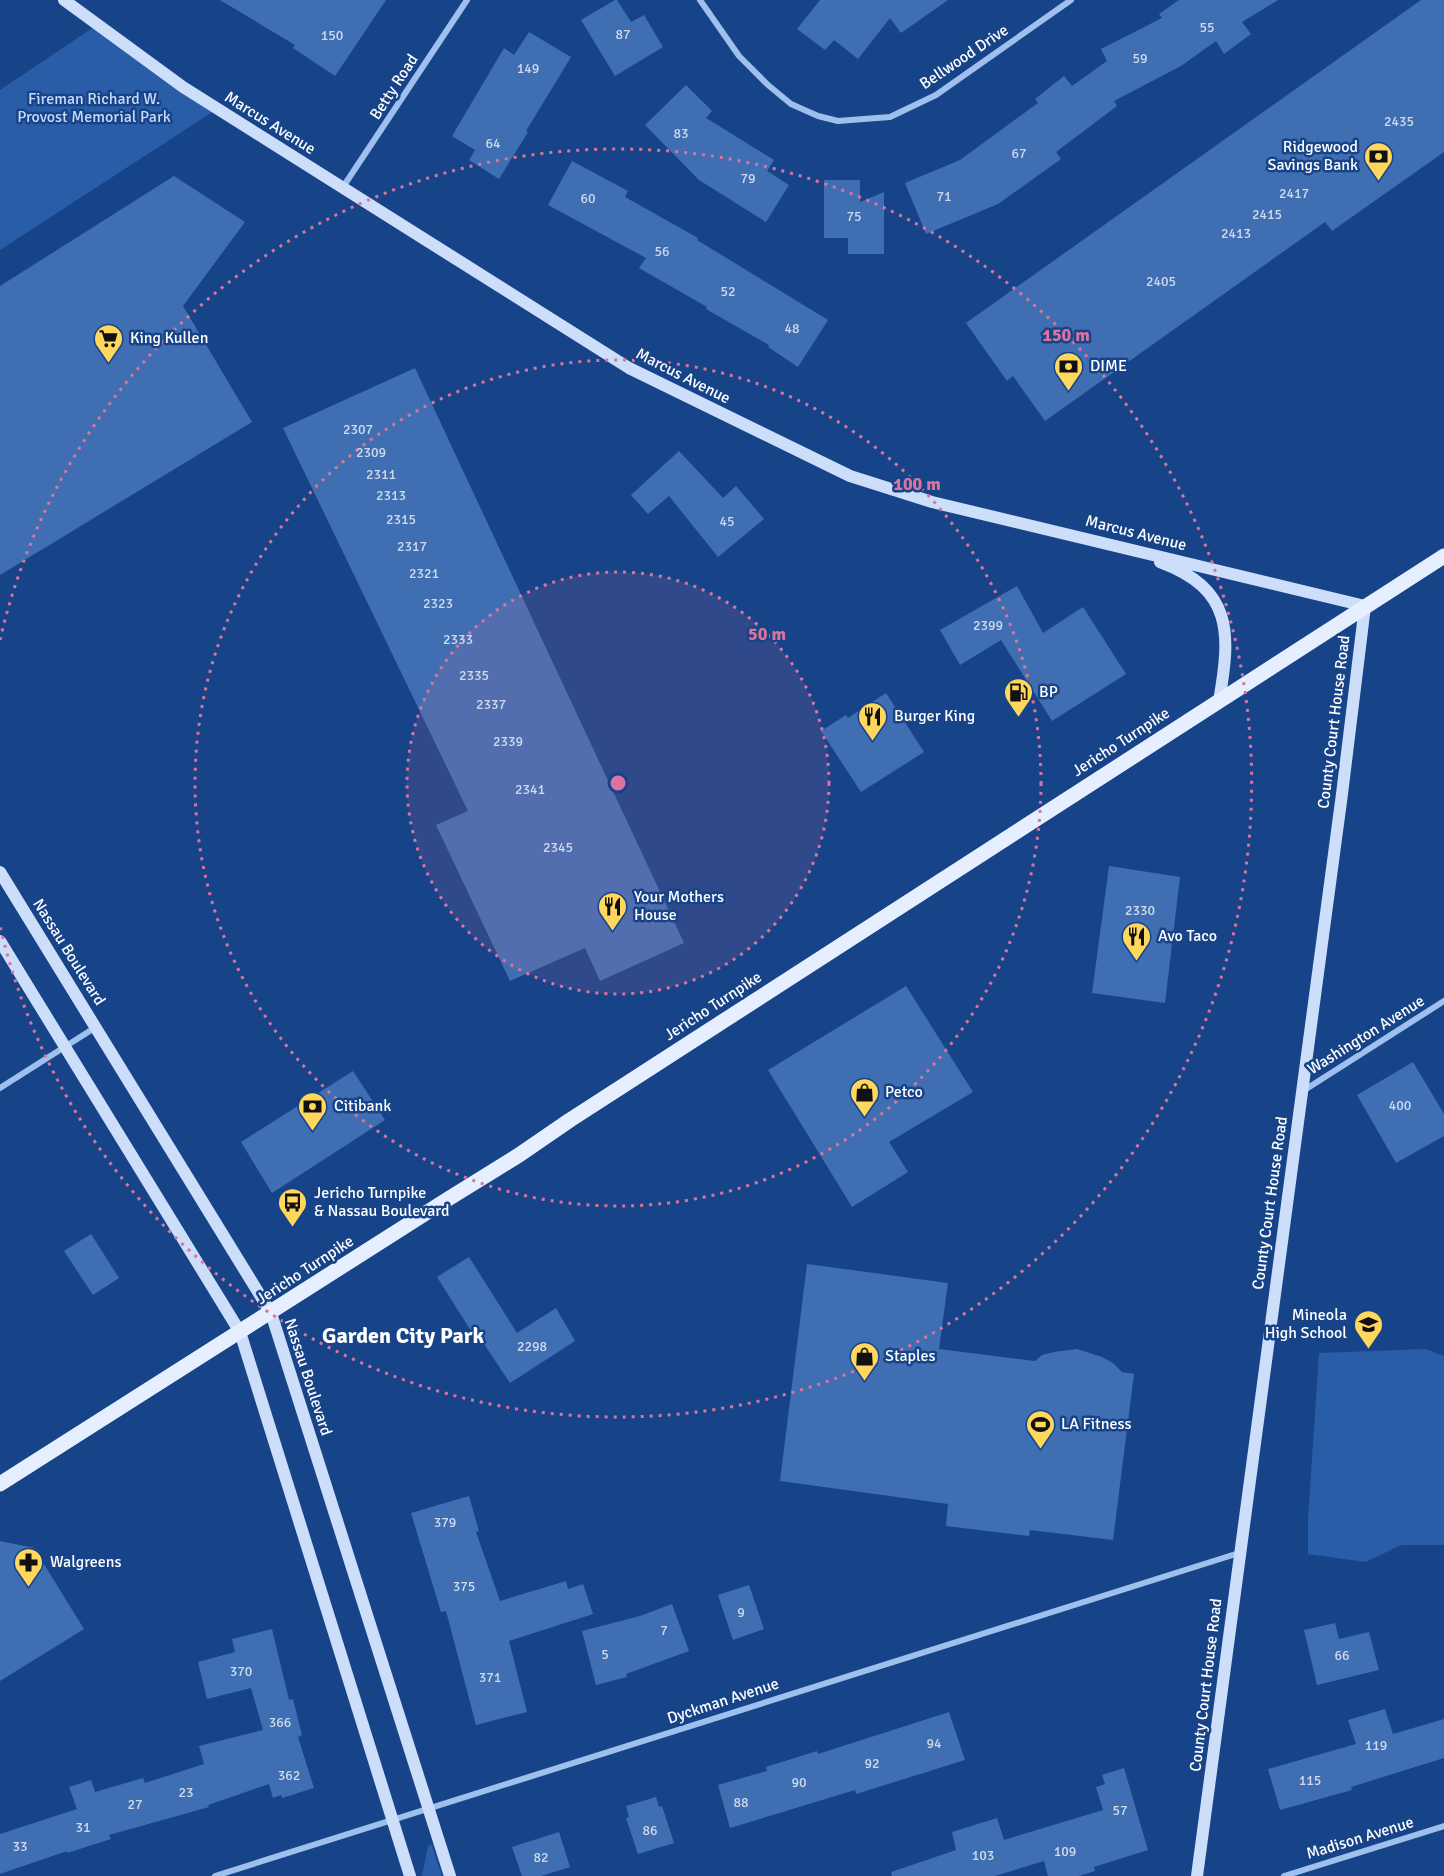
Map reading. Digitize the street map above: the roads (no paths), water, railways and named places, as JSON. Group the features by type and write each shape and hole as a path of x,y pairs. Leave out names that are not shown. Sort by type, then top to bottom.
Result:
{"main road":[{"name":"Marcus Avenue","path":"64,0 183,87 629,368 850,476 932,502 1365,606"},
{"path":"1105,543 1172,567 1192,577 1207,590 1218,605 1225,626 1226,652 1219,701"},
{"name":"Jericho Turnpike","path":"0,1484 519,1155 579,1113 1444,556"},
{"name":"County Court House Road","path":"1197,1876 1365,606"},
{"name":"Nassau Boulevard","path":"0,872 271,1313 450,1876"},
{"path":"0,941 240,1332 410,1876"}],"street":[{"name":"Betty Road","path":"343,188 467,0"},
{"name":"Bellwood Drive","path":"700,0 739,56 768,86 791,104 818,116 838,121 890,117 936,95 1071,0"},
{"name":"Washington Avenue","path":"1302,1092 1444,1001"},
{"path":"0,1088 96,1027"},
{"name":"Dyckman Avenue","path":"215,1876 1239,1553"},
{"name":"Madison Avenue","path":"1284,1876 1444,1826"}],"place":[{"name":"Ridgewood Savings Bank","path":"1379,182"},
{"name":"King Kullen","path":"109,364"},
{"name":"DIME","path":"1069,392"},
{"name":"BP","path":"1018,718"},
{"name":"Burger King","path":"873,742"},
{"name":"Your Mothers House","path":"613,932"},
{"name":"Avo Taco","path":"1137,962"},
{"name":"Petco","path":"864,1118"},
{"name":"Citibank","path":"313,1132"},
{"name":"Jericho Turnpike & Nassau Boulevard","path":"293,1228"},
{"name":"Mineola High School","path":"1368,1350"},
{"name":"Staples","path":"864,1382"},
{"name":"LA Fitness","path":"1040,1450"},
{"name":"Walgreens","path":"29,1588"}],"district":[{"name":"Garden City Park","path":"403,1335"}],"park label":[{"name":"Fireman Richard W. Provost Memorial Park","path":"94,108"}]}
